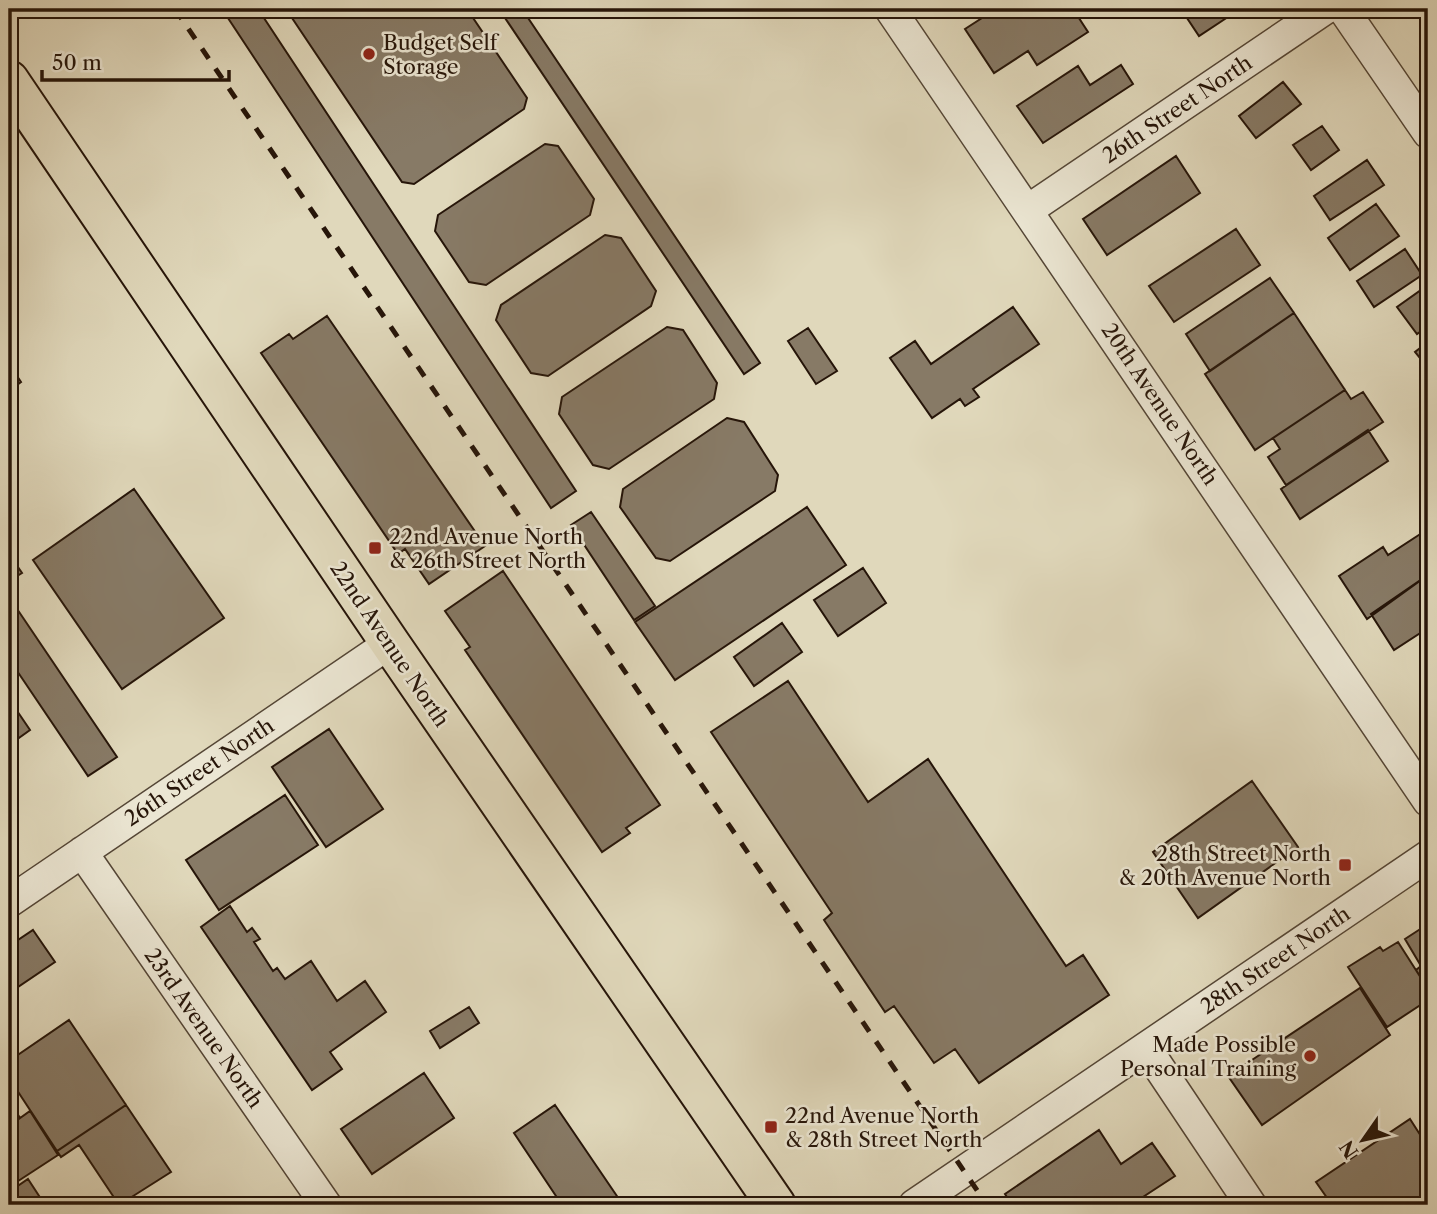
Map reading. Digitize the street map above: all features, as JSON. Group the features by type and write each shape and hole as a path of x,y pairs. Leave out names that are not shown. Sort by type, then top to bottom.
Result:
{"main road":[{"name":"22nd Avenue North","path":"9,80 390,643 776,1205"}],"street":[{"name":"20th Avenue North","path":"890,9 1428,801"},
{"name":"26th Street North","path":"1028,209 1325,9"},
{"path":"1343,9 1428,132"},
{"name":"26th Street North","path":"9,902 390,643"},
{"name":"23rd Avenue North","path":"82,852 326,1205"},
{"name":"28th Street North","path":"914,1205 1428,856"},
{"path":"1146,1048 1251,1205"}],"building":[{"path":"235,9 258,9 576,491 551,508 226,15"},
{"path":"286,9 467,9 527,98 524,109 414,184 402,182"},
{"path":"499,9 522,9 760,363 744,374"},
{"path":"996,9 1073,9 1088,32 1037,65 1028,51 994,73 965,29"},
{"path":"1181,9 1236,9 1237,11 1199,36"},
{"path":"1121,65 1133,84 1043,143 1017,106 1078,66 1090,85"},
{"path":"1283,82 1301,104 1256,138 1239,116"},
{"path":"1322,126 1339,150 1311,170 1293,145"},
{"path":"545,144 558,146 594,199 590,215 486,285 469,282 435,231 438,215"},
{"path":"1176,156 1200,193 1107,255 1083,219"},
{"path":"1367,160 1384,185 1330,220 1314,196"},
{"path":"1376,204 1399,236 1350,270 1328,238"},
{"path":"1236,229 1260,265 1174,322 1149,286"},
{"path":"605,235 621,238 656,291 651,306 548,376 531,373 496,320 501,305"},
{"path":"1405,249 1422,275 1374,307 1357,281"},
{"path":"1270,278 1294,313 1210,371 1186,334"},
{"path":"1428,285 1428,326 1417,334 1397,307"},
{"path":"1013,307 1039,344 973,389 979,397 965,406 960,399 932,418 890,358 915,341 931,364"},
{"path":"1294,313 1345,390 1255,450 1205,374"},
{"path":"327,316 485,546 429,584 405,549 398,554 261,353 289,334 293,339"},
{"path":"667,327 683,330 717,383 714,399 609,469 593,465 559,414 562,397"},
{"path":"808,328 837,371 816,384 788,341"},
{"path":"1428,342 1428,368 1415,352"},
{"path":"9,364 21,382 9,391"},
{"path":"1345,390 1351,399 1363,392 1383,422 1286,485 1268,457 1280,449 1273,438"},
{"path":"727,418 744,422 778,475 775,491 670,561 656,558 620,507 623,489"},
{"path":"1368,430 1388,461 1300,519 1281,489"},
{"path":"134,489 224,618 122,689 33,560"},
{"path":"807,507 846,565 675,680 635,622"},
{"path":"591,512 655,606 634,620 571,525"},
{"path":"1428,529 1428,575 1367,619 1339,576 1383,547 1388,555"},
{"path":"9,554 22,573 9,581"},
{"path":"863,568 886,603 838,636 814,600"},
{"path":"503,571 660,805 626,828 630,833 602,852 465,650 470,647 445,611"},
{"path":"1428,575 1428,628 1394,650 1371,614"},
{"path":"9,597 117,757 88,776 9,659"},
{"path":"782,623 802,652 754,686 734,657"},
{"path":"788,681 868,802 928,759 1066,966 1083,955 1109,995 979,1083 955,1049 934,1063 894,1006 885,1012 824,920 832,913 711,732"},
{"path":"9,699 30,730 9,745"},
{"path":"329,729 383,809 326,847 272,767"},
{"path":"1252,781 1298,847 1198,918 1153,852"},
{"path":"285,795 318,845 219,910 186,860"},
{"path":"230,906 247,932 252,928 260,939 254,942 273,971 277,968 285,979 311,961 337,1001 365,981 386,1012 330,1052 342,1069 312,1090 201,927"},
{"path":"1428,924 1428,989 1416,970 1421,966 1405,939"},
{"path":"33,930 55,962 9,993 9,946"},
{"path":"1398,942 1428,989 1428,1000 1387,1027 1348,967 1380,947 1383,951"},
{"name":"Made Possible Personal Training","path":"1360,988 1390,1035 1262,1125 1228,1076"},
{"path":"469,1007 479,1023 440,1048 430,1031"},
{"path":"69,1020 126,1105 57,1151 9,1078 9,1061"},
{"path":"424,1073 454,1118 372,1174 341,1129"},
{"path":"9,1101 20,1118 9,1124"},
{"path":"126,1105 171,1172 119,1205 79,1145 61,1157 57,1151"},
{"path":"555,1105 623,1205 562,1205 514,1133"},
{"path":"30,1111 58,1155 9,1187 9,1126"},
{"path":"1410,1119 1428,1147 1428,1205 1332,1205 1316,1182"},
{"path":"1099,1130 1121,1164 1152,1143 1175,1176 1143,1197 1149,1205 1012,1205 1005,1194"},
{"path":"28,1179 45,1205 9,1205 9,1192"}],"railway":[{"path":"175,9 987,1205"}],"place":[{"name":"Budget Self Storage","path":"369,54"},
{"name":"22nd Avenue North & 26th Street North","path":"375,548"},
{"name":"28th Street North & 20th Avenue North","path":"1345,865"},
{"name":"Made Possible Personal Training","path":"1310,1056"},
{"name":"22nd Avenue North & 28th Street North","path":"771,1127"}]}
